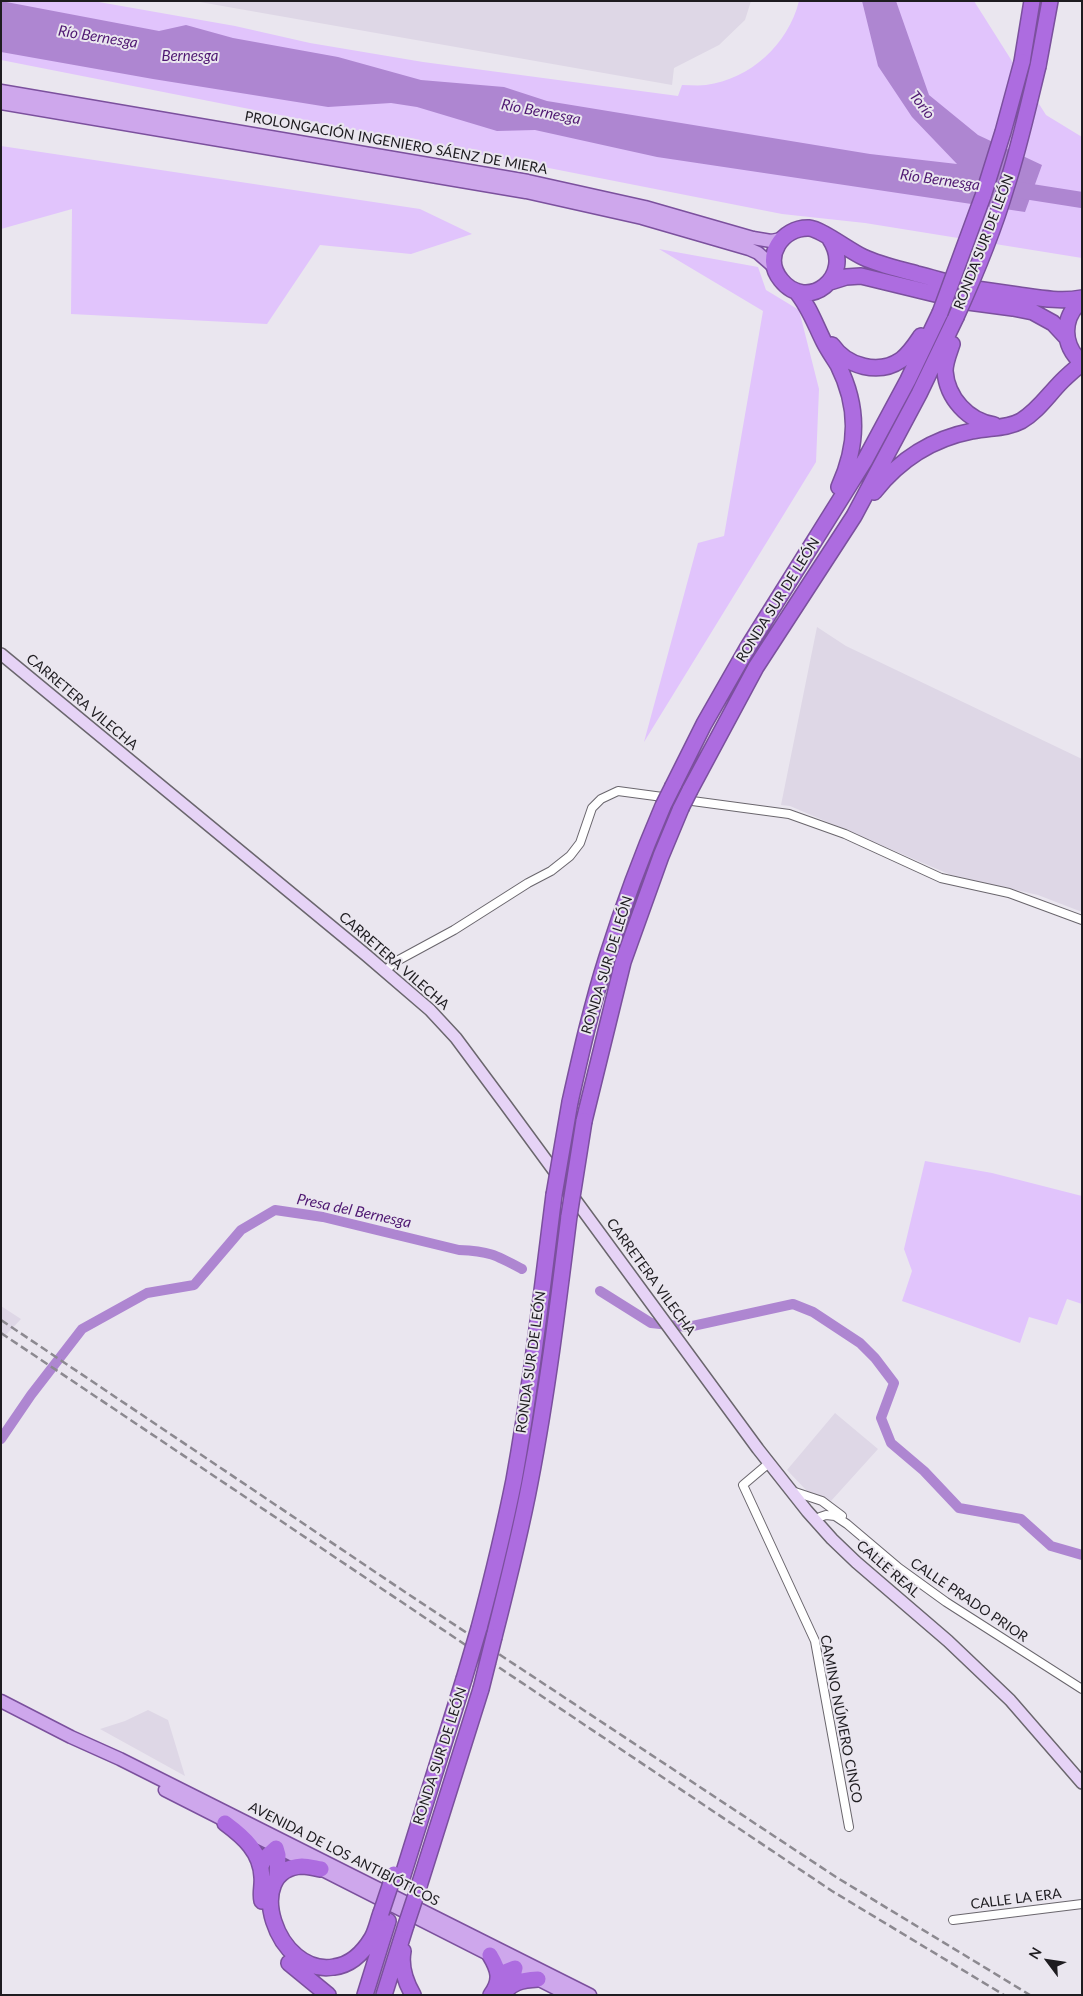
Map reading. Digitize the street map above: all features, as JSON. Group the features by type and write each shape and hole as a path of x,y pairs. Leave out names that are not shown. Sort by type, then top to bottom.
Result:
{"highway":[{"name":"RONDA SUR DE LEÓN","path":"365,1995 385,1915 398,1876 407,1861 464,1679 498,1555 514,1480 531,1374 554,1195 570,1102 586,1029 607,957 644,850 663,806 704,724 748,646 865,460 908,380 954,274 1004,132 1022,62 1032,1"},
{"name":"RONDA SUR DE LEÓN","path":"384,1995 481,1689 515,1556 548,1378 569,1216 584,1121 623,962 661,856 690,790 756,667 854,516 920,394 956,317 975,274 1006,190 1038,66 1050,1"},
{"path":"748,646 768,603 836,494 847,470 853,449 854,427 852,408 844,380 809,310 796,292 781,281 773,266 774,255 781,239 790,231 806,228 822,232 836,247 838,256 835,274 818,296 818,314 828,339 842,356 863,366 879,367 901,360 913,348 936,312"},
{"path":"830,239 863,257 882,264 958,285 1052,300 1082,299"},
{"path":"796,292 804,293 846,276 862,276 968,302 1013,308 1042,316 1053,322 1082,363 1062,381 1042,405 1020,421 1003,427 974,430 936,441 895,469 854,516"},
{"path":"1062,381 1071,360 1066,326 1069,315 1082,299"},
{"path":"956,317 956,329 947,356 945,370 954,400 964,411 979,421 1003,427"},
{"path":"225,1823 245,1838 256,1854 261,1866 261,1896 274,1942 289,1964 328,1995"},
{"path":"261,1866 265,1858 276,1848 278,1855 277,1877"},
{"path":"321,1870 303,1866 290,1869 277,1877 271,1887 270,1902 275,1926 284,1945 308,1965 326,1969 344,1966 360,1954 385,1915"},
{"path":"406,1925 402,1960 405,1982 413,1995"},
{"path":"490,1955 498,1968 504,1986"},
{"path":"504,1986 505,1972 515,1968"},
{"path":"491,1995 504,1986 523,1980 538,1979"}],"main road":[{"name":"PROLONGACIÓN INGENIERO SÁENZ DE MIERA","path":"1,91 528,181 644,207 753,238 781,239"},
{"name":"PROLONGACIÓN INGENIERO SÁENZ DE MIERA","path":"1,102 544,196 642,218 749,249 758,253 773,266"},
{"name":"AVENIDA DE LOS ANTIBIÓTICOS","path":"1,1702 82,1743 225,1823 569,1995"},
{"name":"AVENIDA DE LOS ANTIBIÓTICOS","path":"82,1743 120,1759 590,1995"},
{"path":"196,1797 220,1814 268,1838 276,1848 284,1847 336,1872 363,1880"},
{"path":"401,1900 426,1917 505,1958 515,1968 531,1971 579,1995"}],"street":[{"name":"CARRETERA VILECHA","path":"1,654 430,1010 456,1038 694,1360"},
{"path":"385,971 401,958 454,930 528,883 551,871 570,856 580,843 592,808 601,798 618,791 790,814 845,834 941,878 1009,893 1082,920"},
{"name":"CALLE REAL","path":"694,1360 816,1522 856,1562 948,1642 1010,1700 1082,1783"},
{"name":"CAMINO NÚMERO CINCO","path":"770,1463 743,1485 815,1641 849,1827"},
{"name":"CALLE PRADO PRIOR","path":"792,1491 822,1501 843,1518 847,1524"},
{"path":"807,1511 822,1501"},
{"name":"CALLE PRADO PRIOR","path":"816,1522 820,1517 831,1515 847,1524 899,1568 946,1602 1082,1690"},
{"name":"CALLE LA ERA","path":"953,1920 1082,1904"}],"shaded area":[{"path":"1,1 93,1 235,26 310,43 423,62 678,96 682,85 703,85 738,76 765,57 786,32 794,17 799,1 974,1 1046,115 1082,137 1082,258 865,223 782,214 1,60"},
{"path":"194,1 751,1 745,20 719,45 674,68 672,85"},
{"path":"1,146 420,209 472,234 411,254 320,245 267,324 71,314 72,209 1,229"},
{"path":"659,249 758,267 766,290 799,310 819,389 816,462 644,742 698,543 724,536 763,311"},
{"path":"817,627 846,646 1082,759 1082,912 1038,895 951,875 790,806 781,805"},
{"path":"925,1161 992,1173 1082,1196 1082,1304 1067,1299 1057,1325 1029,1317 1020,1343 902,1301 912,1271 904,1249"},
{"path":"1,1306 21,1319 1,1340"},
{"path":"835,1413 878,1449 831,1501 807,1491 787,1470"},
{"path":"148,1710 168,1720 185,1776 100,1729 125,1721"}],"water":[{"name":"Bernesga","path":"1,1 159,31 186,25 233,38 338,57 421,80 504,87 547,101 870,154 957,164 912,117 878,66 862,1 896,1 929,95 978,135 1042,165 1025,212 657,157 535,130 497,131 417,107 391,103 328,107 1,52"}],"waterway":[{"name":"Río Bernesga","path":"1012,189 1082,200"},
{"name":"Presa del Bernesga","path":"1,1439 31,1395 82,1329 147,1293 194,1285 241,1230 275,1210 323,1217 459,1250 478,1251 499,1257 522,1269"},
{"name":"Presa del Bernesga","path":"600,1291 651,1323 688,1327 793,1304 813,1312 860,1343 875,1358 894,1383 881,1418 891,1443 924,1471 959,1508 1021,1519 1051,1546 1082,1555"}],"railway":[{"path":"1,1320 405,1592 836,1877 1030,1995"},
{"path":"1,1333 832,1891 1004,1995"}],"water label":[{"name":"Torío","path":"922,105"}]}
